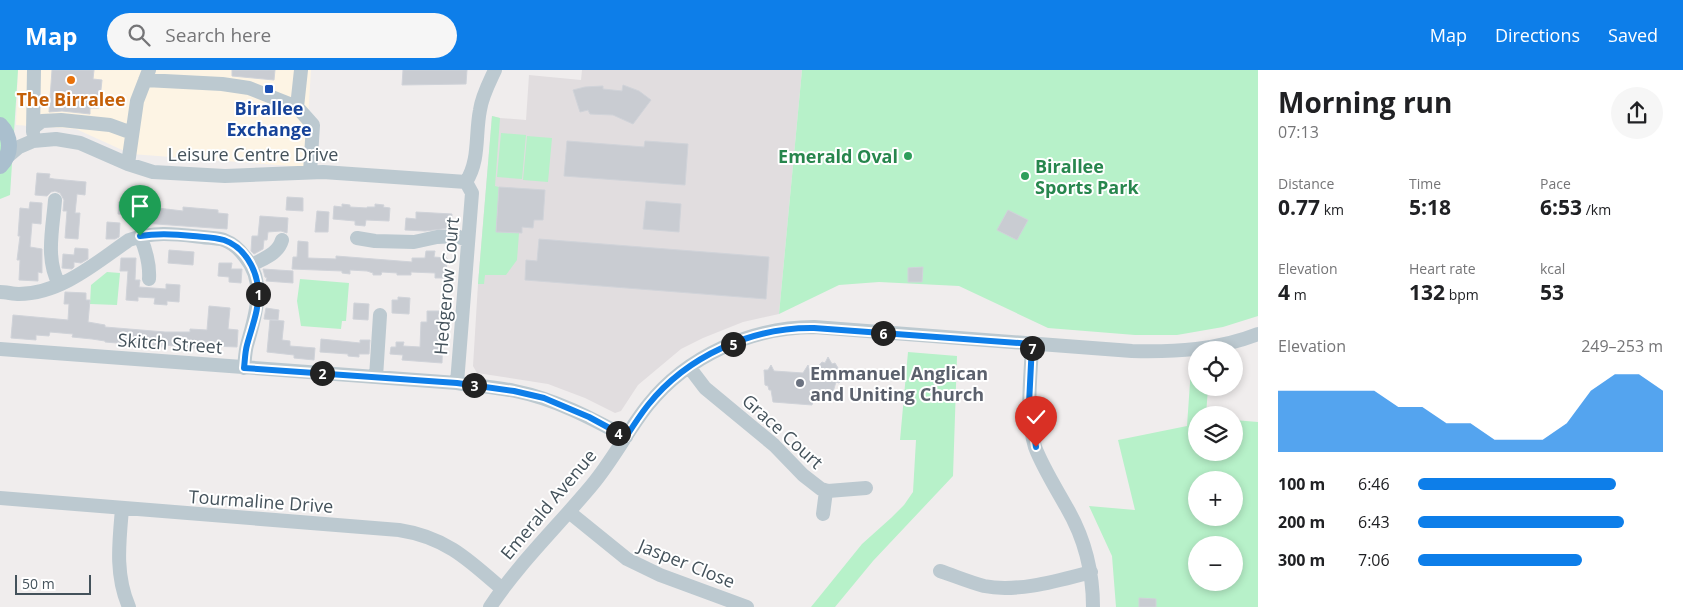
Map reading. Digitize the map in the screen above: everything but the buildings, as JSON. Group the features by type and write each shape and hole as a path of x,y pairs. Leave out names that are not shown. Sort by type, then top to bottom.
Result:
{"main road":[{"path":"2,125 9,142 3,164"}],"street":[{"path":"33,134 34,70"},
{"path":"297,107 301,70"},
{"name":"Hedgerow Court","path":"457,383 468,241 469,187 475,163 477,127 482,100 495,70"},
{"path":"128,164 137,101 147,75 249,88 297,107 313,124 310,172"},
{"path":"33,134 42,121 61,120 110,125 132,133"},
{"name":"Leisure Centre Drive","path":"2,125 33,134 80,143 128,164 153,172 215,175 310,172 469,187"},
{"name":"Leisure Centre Drive","path":"3,164 33,134"},
{"path":"55,200 51,261 55,278 59,284"},
{"path":"0,292 28,293 59,284 75,277 129,240 140,236 156,233 224,240 238,250 252,265 258,289 258,302 246,347 244,368"},
{"path":"140,236 146,249 150,268 149,279"},
{"path":"357,238 375,241 414,242 437,237 457,236 468,241"},
{"path":"252,265 275,252 280,247 282,240"},
{"path":"376,377 380,315"},
{"name":"Emerald Avenue","path":"490,607 502,588 594,483 648,405 666,386 689,367 702,358 740,340 763,333 793,328 814,328 1167,352 1198,349 1258,334"},
{"path":"1032,344 1029,404 1036,447 1052,482 1082,537 1091,572 1093,607"},
{"name":"Skitch Street","path":"0,349 457,383 514,391 544,398 589,417 626,437"},
{"name":"Grace Court","path":"689,367 705,388 774,445 818,488 826,491 866,488"},
{"path":"823,514 826,491"},
{"name":"Tourmaline Drive","path":"0,498 420,533 439,541 457,552 502,588"},
{"path":"122,509 118,556 119,575 129,607"},
{"name":"Jasper Close","path":"569,512 627,559 660,575 747,607"},
{"path":"940,571 985,586 998,587 1027,586 1091,572"}],"shaded area":[{"path":"18,70 311,70 305,167 131,154 76,129 16,125"},
{"path":"582,70 802,70 779,314 743,322 681,349 638,385 621,411 615,413 585,398 548,384 477,373 473,366 492,116 526,120 529,75 581,80"}],"green space":[{"path":"0,70 18,70 10,195 0,199"},
{"name":"Birallee Sports Park","path":"802,70 1258,70 1258,316 1223,327 1177,335 1135,335 1048,328 959,286 879,282 839,285 779,314"},
{"path":"492,116 500,118 495,186 499,187 496,231 519,233 517,260 506,275 485,275 484,284 478,284"},
{"path":"501,133 526,135 522,179 497,177"},
{"path":"527,136 552,138 548,182 523,180"},
{"path":"107,272 120,273 117,305 90,304 91,285"},
{"path":"300,279 349,283 346,321 342,321 341,329 301,326 297,301"},
{"path":"908,352 957,356 953,476 873,561 835,607 811,607 862,544 904,505 913,492 916,440 900,440"},
{"path":"1189,396 1207,396 1207,406 1188,406"},
{"path":"1188,412 1188,461 1243,461 1243,421 1258,422 1258,607 1116,607 1112,556 1089,506 1135,510 1118,440 1187,426"}],"place":[{"name":"The Birralee","path":"71,80"},
{"name":"Birallee Exchange","path":"269,89"},
{"name":"Emerald Oval","path":"908,156"},
{"name":"Birallee Sports Park","path":"1025,176"},
{"name":"Emmanuel Anglican and Uniting Church","path":"800,383"}],"route":[{"path":"140,236 156,233 224,240 242,253 252,265 258,289 258,302 246,347 244,368 457,383 514,391 544,398 589,417 626,437 648,405 678,375 702,358 716,351 740,340 763,333 793,328 814,328 987,339 1032,344 1029,404 1036,447"}]}
